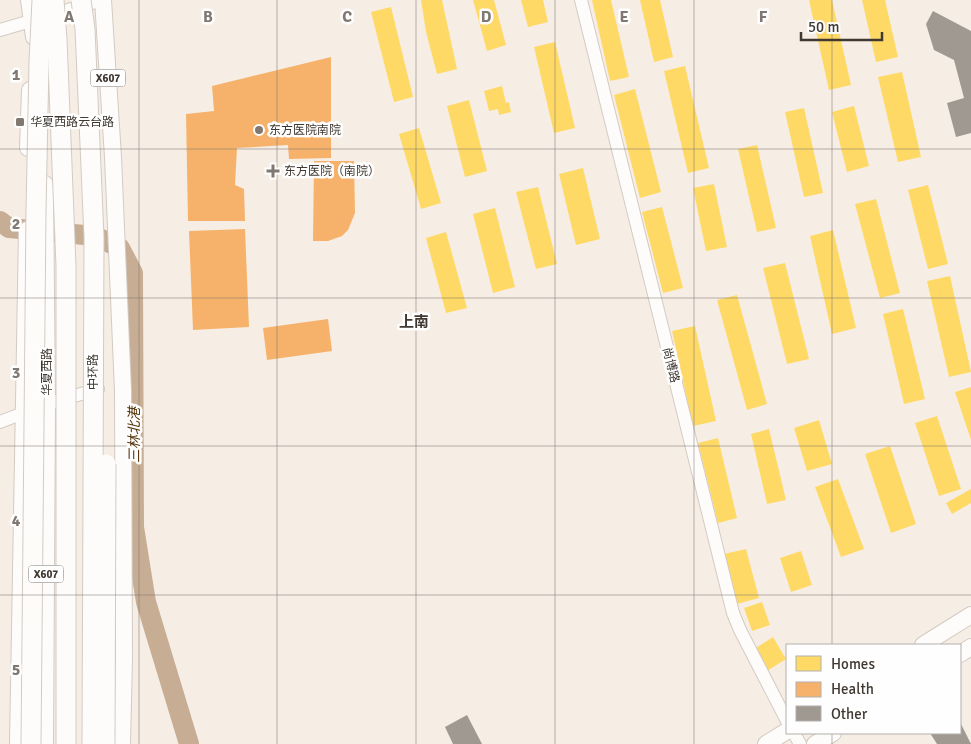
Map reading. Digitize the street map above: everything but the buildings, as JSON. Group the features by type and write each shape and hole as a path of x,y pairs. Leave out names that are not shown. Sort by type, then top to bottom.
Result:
{"highway":[{"path":"31,744 36,210 42,0"},
{"path":"54,0 58,38 66,266 66,744"},
{"name":"中环路","path":"82,0 85,28 94,237 92,744"},
{"path":"85,28 98,140 105,248 105,744"}],"main road":[{"path":"18,744 26,270 36,162 28,121 32,20 30,0"},
{"path":"96,744 100,252 96,82 102,0"},
{"name":"X607","path":"102,0 113,157 123,391 124,658 122,744"},
{"name":"华夏西路","path":"36,162 47,278 45,744"},
{"path":"925,644 971,616"},
{"path":"766,744 786,732"},
{"path":"815,744 831,734"}],"street":[{"path":"0,30 102,0"},
{"name":"尚博路","path":"581,0 733,613 786,718"},
{"path":"0,422 47,404 98,388"}],"waterway":[{"name":"三林北港","path":"0,221 9,228 95,236 120,248 133,273 134,527 146,602 189,744"}],"place":[{"name":"华夏西路云台路","path":"20,122"},
{"name":"东方医院南院","path":"259,130"},
{"name":"东方医院（南院）","path":"273,171"}],"district":[{"name":"上南","path":"414,322"}]}
